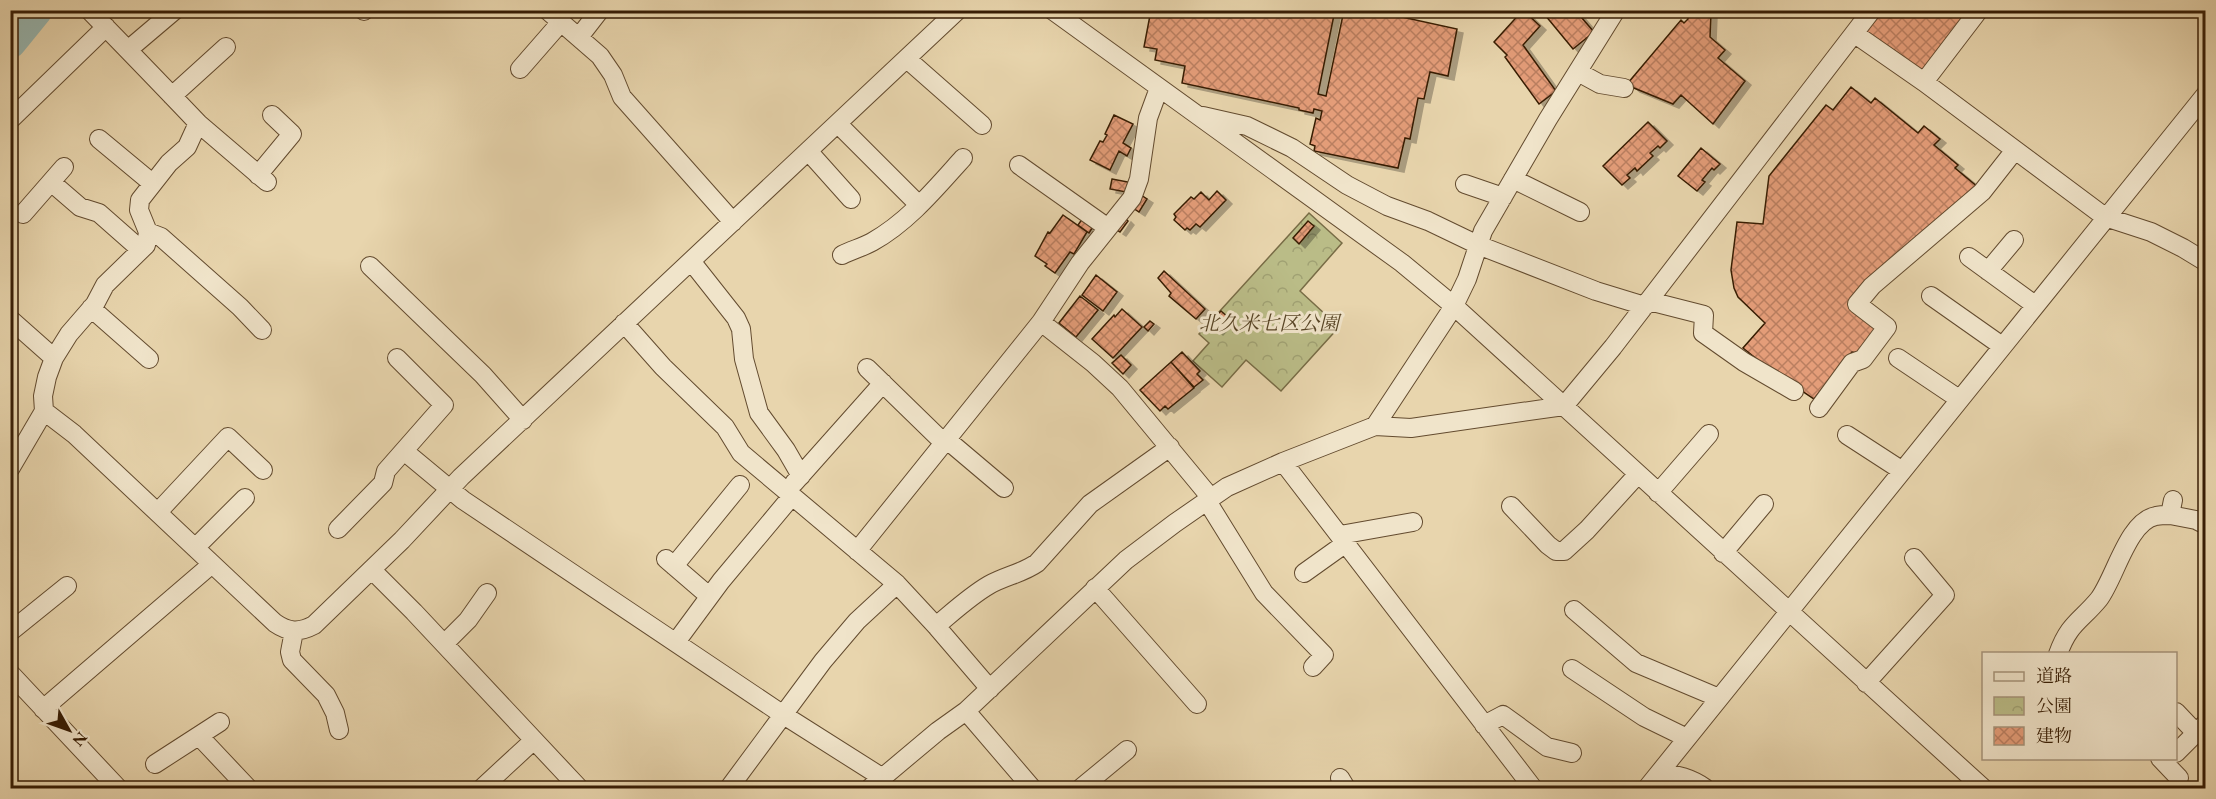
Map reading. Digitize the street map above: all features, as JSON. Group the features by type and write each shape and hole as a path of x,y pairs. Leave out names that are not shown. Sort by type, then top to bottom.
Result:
{"street":[{"path":"89,10 198,123 263,178 292,134 272,115"},
{"path":"129,49 175,10"},
{"path":"579,37 600,10"},
{"path":"44,411 74,434 274,623 284,629 304,630 314,625 372,570 449,490 958,10"},
{"path":"1052,10 1402,262 1454,306 1983,789"},
{"path":"1375,426 1454,306 1467,279 1483,231 1616,10"},
{"path":"404,451 449,490 782,714 876,783 938,731 966,711 1126,560 1227,487 1375,426 1411,428 1564,406 1647,303 1872,10"},
{"path":"1924,82 1979,10"},
{"path":"520,69 554,16 600,56 613,75 622,97 733,222"},
{"path":"18,119 106,27"},
{"path":"1855,34 1924,82 2105,217 2151,232 2205,262"},
{"path":"172,96 226,47"},
{"path":"907,59 982,125"},
{"path":"1578,72 1600,84 1624,88"},
{"path":"857,551 1041,322 1080,264 1132,198 1139,179 1148,118 1159,88"},
{"path":"1647,789 2205,94"},
{"path":"1195,114 1247,126 1292,148 1347,185 1387,206 1428,221 1478,245 1596,291 1704,315 1702,333 1744,362 1794,391"},
{"path":"10,469 44,411 43,396 54,358 69,334 92,308 105,285 146,245 148,232 139,210 140,200 152,183 187,147 198,123"},
{"path":"838,124 919,205"},
{"path":"99,139 152,183"},
{"path":"1819,408 1852,363 1863,358 1887,327 1857,304 1872,286 1982,192 2015,150"},
{"path":"809,152 851,199"},
{"path":"842,255 873,241 919,205 963,158"},
{"path":"1020,165 1108,228"},
{"path":"23,214 64,167"},
{"path":"1513,179 1581,212"},
{"path":"51,182 80,207 99,213 141,250"},
{"path":"1465,184 1503,197"},
{"path":"148,232 161,237 262,330"},
{"path":"1988,271 2014,240"},
{"path":"1969,257 2035,305"},
{"path":"691,261 736,318 741,329 744,359 759,413 786,450 801,476"},
{"path":"370,266 483,375 523,420"},
{"path":"1931,296 2002,346"},
{"path":"92,308 149,359"},
{"path":"10,319 54,358"},
{"path":"1041,322 1093,363 1120,388 1170,447 1209,499 1257,598 1324,655 1313,667"},
{"path":"624,323 663,367 725,427 741,453 897,584 990,689"},
{"path":"338,529 383,483 386,471 444,405 397,358"},
{"path":"1898,358 1959,399"},
{"path":"867,368 945,440 1004,488"},
{"path":"676,642 790,494 801,476 883,383"},
{"path":"1658,493 1709,434"},
{"path":"1846,435 1901,470"},
{"path":"158,512 228,437 263,470"},
{"path":"936,626 989,585 1006,576 1029,569 1037,563 1090,504 1170,447"},
{"path":"1283,462 1533,789"},
{"path":"1511,506 1548,545 1556,551 1564,551 1587,530 1638,474"},
{"path":"710,596 670,563 740,485"},
{"path":"195,548 245,498"},
{"path":"1723,553 1764,504"},
{"path":"2059,652 2063,638 2074,623 2094,604 2111,581 2124,546 2142,525 2153,516 2171,508 2205,525"},
{"path":"1304,573 1342,539 1413,522"},
{"path":"1866,683 1946,595 1914,558"},
{"path":"44,709 212,564"},
{"path":"372,570 579,789"},
{"path":"729,789 823,661 857,621 897,584"},
{"path":"10,632 57,604 68,586"},
{"path":"1095,588 1197,704"},
{"path":"444,644 468,620 487,593"},
{"path":"1574,610 1636,663 1719,698"},
{"path":"294,631 290,652 292,660 326,695 335,713 339,730"},
{"path":"1572,669 1644,717 1688,738"},
{"path":"10,673 118,789"},
{"path":"966,711 1032,789"},
{"path":"2177,713 2201,728 2177,750"},
{"path":"1485,725 1503,715 1547,747 1572,753"},
{"path":"155,764 220,722"},
{"path":"199,736 248,789"},
{"path":"482,789 534,740"},
{"path":"1082,789 1127,750"},
{"path":"2169,760 2179,778"},
{"path":"1660,772 1697,782 1705,789"}],"green space":[{"name":"北久米七区公園","path":"1309,213 1342,243 1300,291 1339,327 1281,391 1246,360 1222,387 1193,361 1209,343 1199,334"}],"building":[{"path":"1151,10 1335,10 1318,94 1326,96 1344,10 1370,10 1457,29 1448,76 1430,72 1424,99 1418,98 1410,139 1405,138 1398,168 1314,151 1315,146 1310,144 1316,118 1320,120 1322,111 1314,109 1313,113 1182,83 1185,66 1155,60 1157,49 1144,47"},
{"path":"1523,10 1540,26 1523,45 1556,91 1539,104 1505,57 1507,55 1494,42"},
{"path":"1550,10 1575,10 1594,32 1573,49 1545,15"},
{"path":"1689,10 1711,13 1710,37 1725,50 1718,58 1745,81 1713,124 1681,95 1673,104 1634,88 1628,83 1681,20 1684,23 1688,19"},
{"path":"1884,10 1969,10 1921,75 1863,34"},
{"path":"1851,87 1871,103 1875,98 1918,133 1924,126 1940,139 1934,145 1958,165 1955,168 1979,188 1849,303 1878,326 1857,353 1852,352 1814,399 1743,348 1765,323 1738,297 1731,270 1737,222 1763,224 1769,176 1826,105 1833,110"},
{"path":"1114,115 1133,124 1123,143 1131,148 1127,156 1119,151 1110,170 1090,160 1100,141 1103,142 1107,135 1105,134"},
{"path":"1648,122 1667,141 1650,153 1653,156 1637,171 1635,168 1627,175 1630,178 1622,185 1603,166"},
{"path":"1701,148 1720,164 1714,170 1712,168 1702,180 1705,182 1697,191 1678,176"},
{"path":"1112,179 1128,182 1126,192 1110,189"},
{"path":"1217,191 1226,200 1200,227 1196,224 1190,230 1187,228 1185,230 1174,220 1176,217 1174,214 1191,197 1194,199 1201,192 1209,200"},
{"path":"1141,195 1147,199 1139,212 1133,208"},
{"path":"1063,215 1087,232 1074,254 1070,252 1055,273 1035,256 1048,232 1050,233"},
{"path":"1085,215 1096,222 1089,233 1078,225"},
{"path":"1125,218 1128,221 1120,232 1117,230"},
{"path":"1308,221 1314,226 1299,244 1293,238"},
{"path":"1164,271 1205,309 1196,319 1169,296 1171,293 1158,278"},
{"path":"1096,275 1117,292 1103,311 1082,295"},
{"path":"1080,296 1098,310 1076,337 1059,323"},
{"path":"1122,309 1142,327 1113,358 1092,339"},
{"path":"1221,311 1229,318 1217,331 1209,323"},
{"path":"1150,321 1154,324 1148,331 1144,327"},
{"path":"1182,352 1200,371 1197,374 1203,380 1194,387 1171,362"},
{"path":"1121,355 1131,365 1123,374 1112,363"},
{"path":"1171,362 1194,388 1168,409 1165,406 1160,411 1140,390"}],"waterway":[{"path":"10,42 36,10"}],"railway":[{"path":"2195,788 2206,783"}]}
